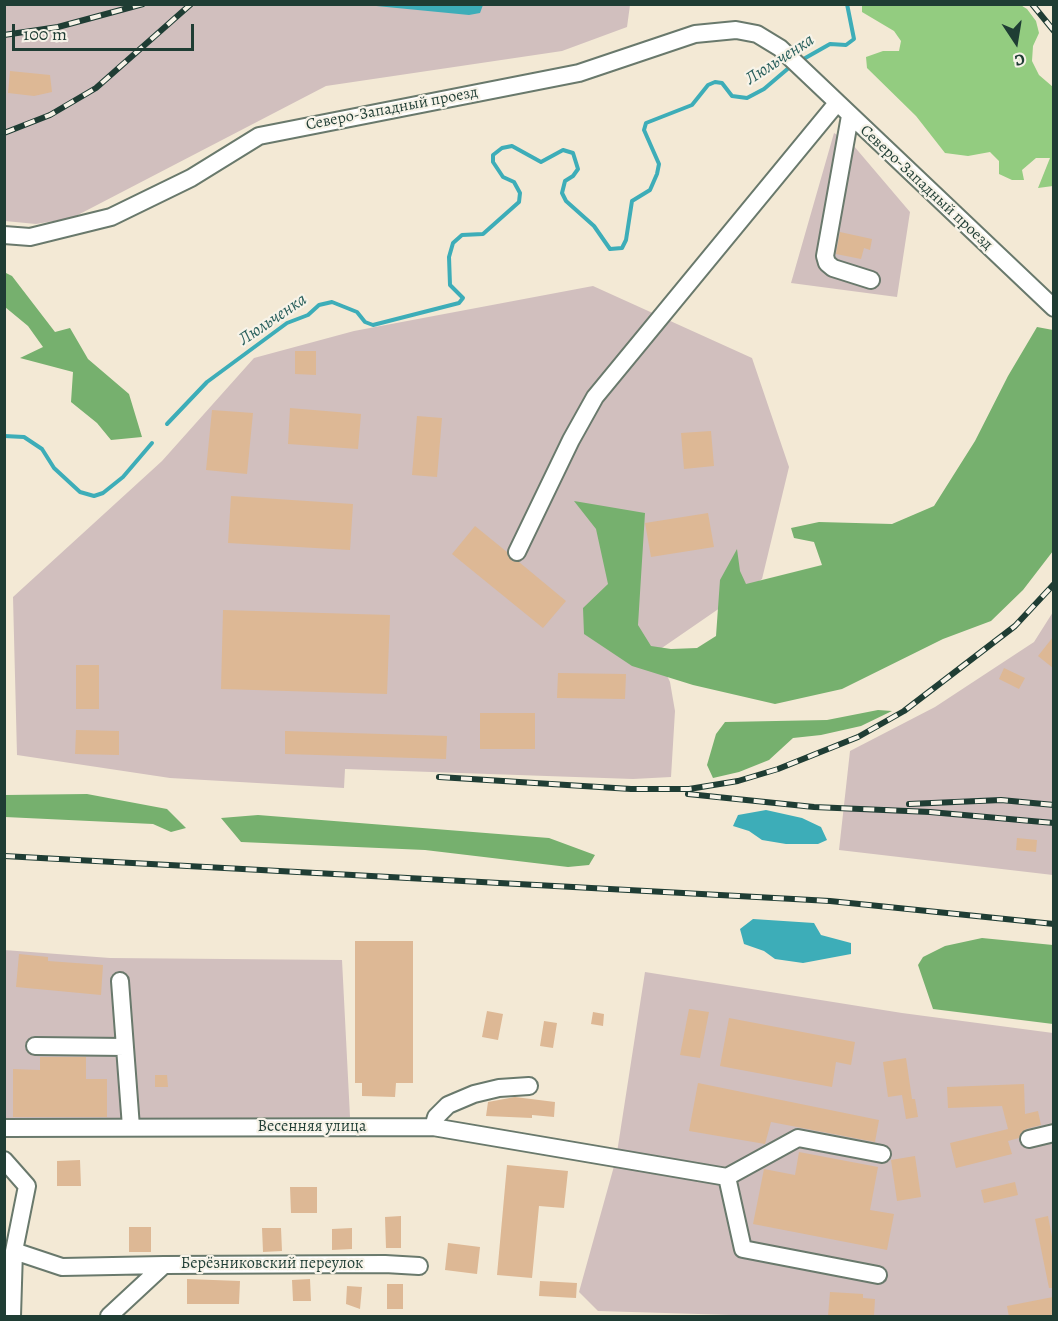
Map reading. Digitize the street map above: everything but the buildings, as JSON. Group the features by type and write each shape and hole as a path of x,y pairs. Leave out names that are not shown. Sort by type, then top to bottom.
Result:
{"street":[{"name":"Северо-Западный проезд","path":"4,235 30,237 111,217 191,178 259,136 579,72 695,34 722,30 747,32 765,38 837,103 1053,308"},
{"path":"517,552 571,440 595,397 837,103"},
{"path":"850,116 825,256 827,263 833,268 872,280"},
{"path":"120,981 131,1127"},
{"path":"35,1046 125,1047"},
{"path":"433,1127 442,1111 456,1101 498,1088 530,1086"},
{"name":"Весенняя улица","path":"4,1128 433,1127 727,1177"},
{"path":"1029,1139 1053,1133"},
{"path":"878,1275 743,1248 727,1177 798,1138 882,1154"},
{"path":"4,1160 27,1186 14,1251 12,1317"},
{"path":"14,1251 62,1267 164,1265"},
{"name":"Берёзниковский переулок","path":"109,1317 164,1265 385,1263 419,1266"}],"shaded area":[{"path":"4,5 630,5 627,27 562,51 326,86 72,218 36,224 5,221"},
{"path":"834,133 853,145 910,212 897,297 791,283"},
{"path":"593,286 752,358 789,467 762,579 656,652 670,682 675,711 671,777 633,779 345,769 344,788 170,778 17,755 13,597 162,461 254,358 354,331"},
{"path":"1053,612 1053,875 839,850 850,751 935,707 1034,642"},
{"path":"4,950 110,958 342,960 350,1117 5,1120"},
{"path":"645,972 902,1013 1053,1033 1053,1316 765,1316 598,1311 579,1292 616,1159"}],"green space":[{"path":"1019,4 1027,9 1036,21 1039,33 1033,46 1032,61 1039,75 1053,87 1053,186 1038,188 1050,158 1036,158 1022,170 1024,180 1012,180 999,174 999,161 990,152 968,156 945,153 916,116 867,68 866,57 883,51 899,51 901,41 894,31 862,12 862,5"},
{"path":"4,272 12,276 55,332 70,328 88,359 129,394 142,437 111,440 97,423 71,402 73,372 20,358 43,347 28,326 5,307"},
{"path":"1037,327 1053,330 1053,551 1023,590 991,621 943,639 842,689 775,704 693,685 632,666 584,634 583,608 608,584 596,529 574,501 645,513 638,625 651,646 671,649 697,648 716,636 720,580 737,549 740,571 746,584 822,565 814,542 794,538 791,528 819,522 892,524 934,506 975,441 1008,376"},
{"path":"878,710 892,711 861,726 821,735 793,738 769,760 739,772 713,778 707,765 716,734 725,722 827,720"},
{"path":"87,794 167,809 186,828 171,832 153,824 5,817 5,795"},
{"path":"258,815 549,838 595,855 589,865 568,867 425,850 241,842 221,818"},
{"path":"982,938 1053,945 1053,1024 933,1009 918,965 923,957 945,946"}],"water":[{"path":"366,5 483,5 480,13 469,15"},
{"path":"766,810 802,818 821,827 827,840 818,844 786,844 762,840 749,831 733,826 738,815"},
{"path":"753,919 814,923 821,935 851,943 851,954 803,963 775,959 764,951 744,944 740,929"}],"waterway":[{"name":"Люльченка","path":"800,61 830,44 846,45 854,39 847,4"},
{"name":"Люльченка","path":"167,424 207,382 287,323 308,315 319,305 332,302 357,312 365,322 373,325 459,303 463,298 450,285 449,257 453,243 462,235 483,234 519,202 520,193 514,182 503,177 493,162 493,155 502,148 512,146 541,162 563,150 573,153 578,169 565,181 562,193 566,201 594,226 610,249 622,248 626,240 632,201 650,190 659,164 644,130 646,123 692,105 708,85 715,82 722,83 732,96 747,98 764,89 791,66"},
{"name":"Люльченка","path":"4,436 24,437 42,449 54,468 80,492 94,496 103,493 123,477 152,443"}],"railway":[{"path":"4,35 58,27 143,4"},
{"path":"4,133 50,115 96,88 191,4"},
{"path":"1032,4 1054,31"},
{"path":"439,777 631,789 689,789 738,781 778,769 858,737 904,711 1015,626 1054,584"},
{"path":"688,794 814,807 930,812 1054,823"},
{"path":"909,804 1001,800 1054,805"},
{"path":"4,856 830,901 1054,924"}]}
